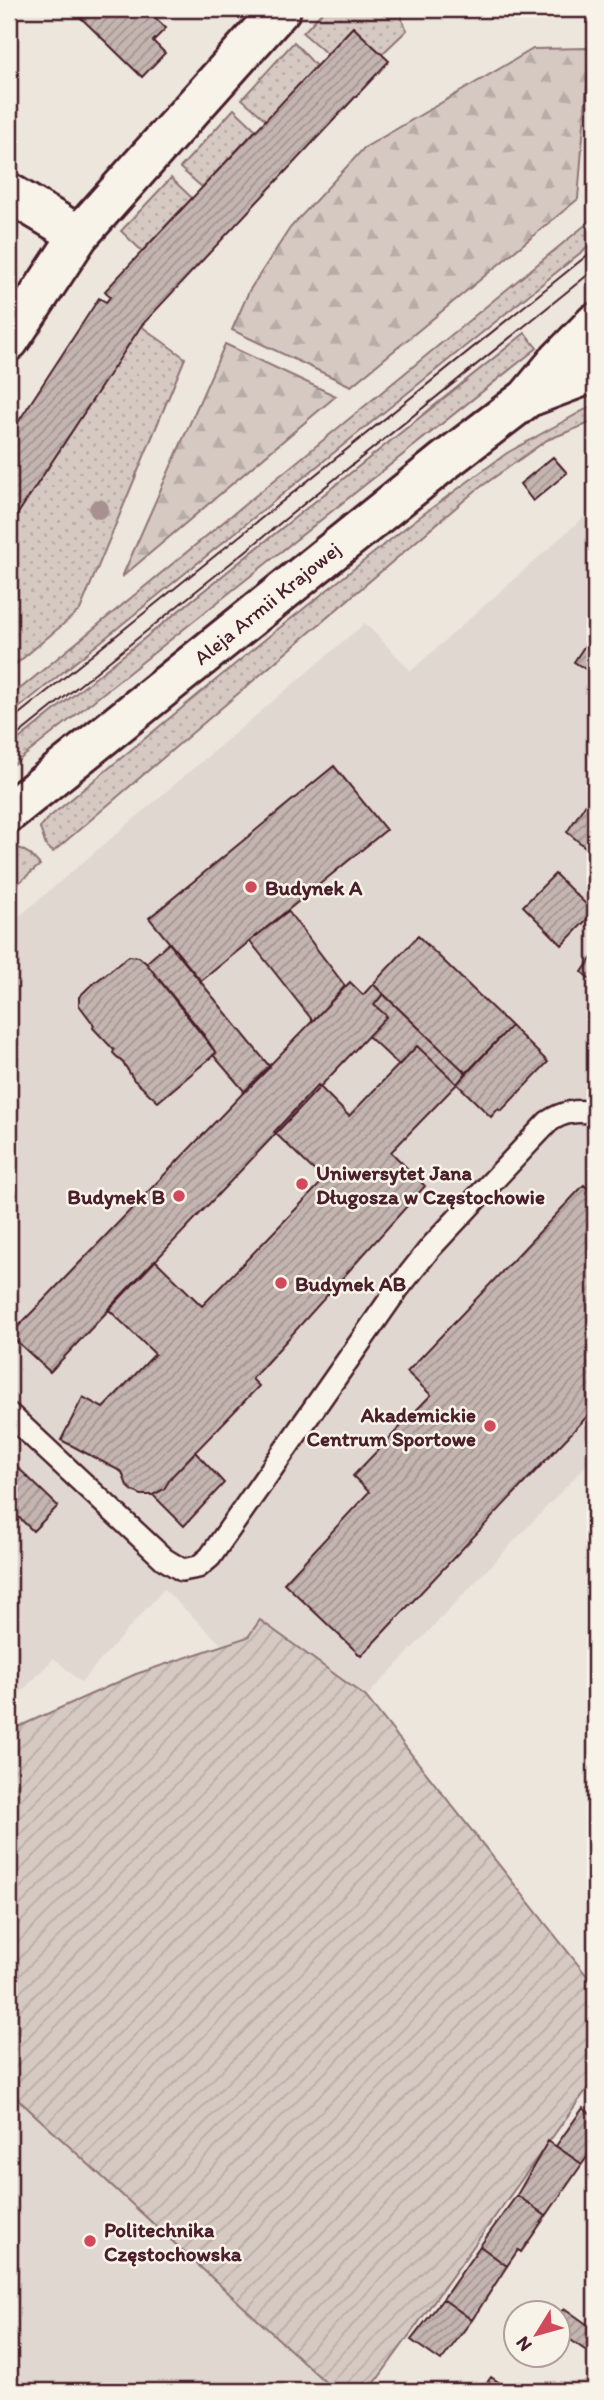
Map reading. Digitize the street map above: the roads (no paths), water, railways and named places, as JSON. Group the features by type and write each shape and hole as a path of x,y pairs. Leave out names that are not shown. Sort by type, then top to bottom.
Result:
{"main road":[{"path":"9,341 79,235 281,9"},
{"path":"9,193 79,235"},
{"name":"Aleja Armii Krajowej","path":"9,812 446,460 527,398 595,323"},
{"name":"Aleja Armii Krajowej","path":"527,398 595,372"}],"lane":[{"path":"9,1414 164,1559 182,1570 198,1567 210,1557 396,1291 431,1247 548,1122 556,1116 572,1111 595,1113"}],"tram line":[{"path":"9,722 595,249"},
{"path":"9,742 595,269"}],"place":[{"name":"Budynek A","path":"251,887"},
{"name":"Uniwersytet Jana Długosza w Częstochowie","path":"302,1184"},
{"name":"Budynek B","path":"179,1196"},
{"name":"Budynek AB","path":"281,1283"},
{"name":"Akademickie Centrum Sportowe","path":"490,1426"},
{"name":"Politechnika Częstochowska","path":"90,2241"}]}
